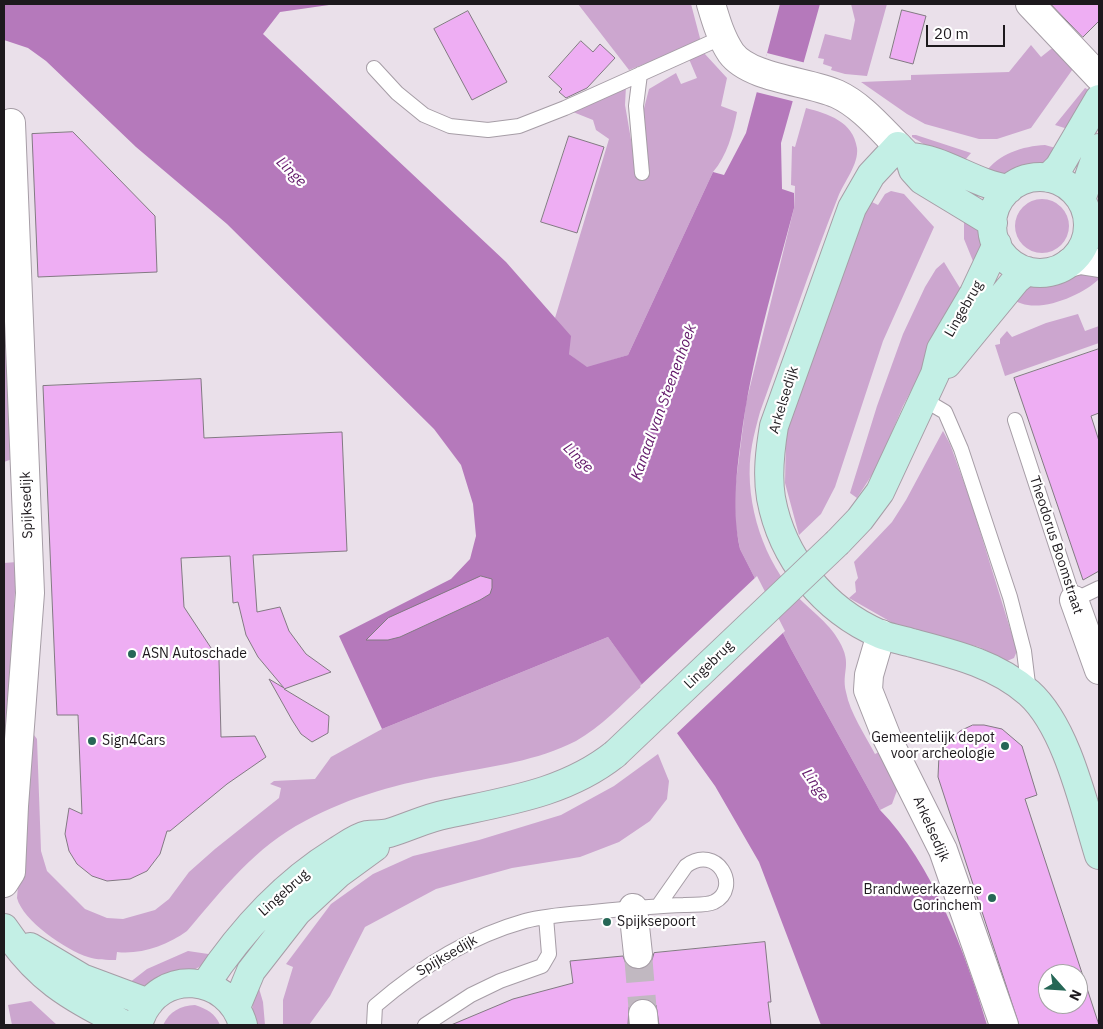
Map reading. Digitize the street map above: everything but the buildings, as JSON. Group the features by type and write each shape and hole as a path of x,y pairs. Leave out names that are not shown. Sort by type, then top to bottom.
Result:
{"main road":[{"path":"1048,178 1059,167 1099,98"},
{"path":"1089,214 1070,187 1048,178 1027,179 1009,189 996,208 995,233 1006,258 1028,271 1053,271 1069,263 1083,247 1088,233 1099,148"},
{"path":"904,151 924,157 988,186 1009,189"},
{"path":"904,151 913,170 922,180 995,233"},
{"name":"Arkelsedijk","path":"904,151 871,175 852,208 774,426 770,452 771,498 780,530 803,572 815,589 835,608 854,621 881,634 972,660 1004,676 1029,693 1050,720 1061,740 1099,855"},
{"name":"Lingebrug","path":"205,985 234,942 290,885 318,862 366,835 387,834 445,814 498,805 535,795 580,777 599,767 616,754 838,542 860,519 880,492 935,374 941,349 974,293 995,233"},
{"name":"Lingebrug","path":"935,374 954,357 991,308 1016,280 1028,271"},
{"name":"Lingebrug","path":"239,1016 251,971 297,912 338,874 374,849 387,834"},
{"path":"10,936 36,949 144,1014 156,996 174,986 190,983 205,985 226,996 239,1016"},
{"path":"10,936 30,964 56,987 85,1005 125,1025"}],"street":[{"path":"711,4 723,38 732,55 756,70 831,92 847,99 904,151"},
{"path":"1030,4 1099,77"},
{"name":"Spijksedijk","path":"4,883 11,872 30,593 11,123"},
{"path":"1069,263 1080,260 1099,263"},
{"name":"Theodorus Boomstraat","path":"1074,600 1099,670"},
{"name":"Arkelsedijk","path":"881,634 868,675 868,690 887,738 943,850 1004,1025"},
{"path":"638,954 646,907"}],"lane":[{"path":"374,68 397,93 424,115 450,126 488,130 519,126 723,38"},
{"path":"640,74 636,106 642,173"},
{"path":"923,399 945,412 961,449 1010,597 1024,651 1029,693"},
{"name":"Theodorus Boomstraat","path":"1014,420 1074,600"},
{"path":"1074,600 1099,588"},
{"name":"Spijksedijk","path":"374,1025 374,1006 429,964 477,938 524,922 546,917 713,902 724,891 726,885 724,871 714,861 700,859 693,862 686,866 646,907"},
{"path":"425,1025 471,996 500,981 542,966 549,954 546,917"}],"shaded area":[{"path":"578,4 691,4 701,42 629,70"},
{"path":"851,4 887,4 867,76 845,74 831,70 832,67 823,64 824,59 818,58 825,34 851,40 855,20"},
{"path":"1031,45 1041,57 1051,49 1056,49 1075,66 1031,128 997,139 979,139 925,124 907,114 861,82 911,80 911,75 1009,72"},
{"path":"704,53 727,78 721,106 737,112 729,144 713,172 628,355 587,368 569,354 555,318 609,139 596,130 593,120 573,112 589,102 626,86 625,105 633,151 649,89 676,73 681,84 697,78 689,59"},
{"path":"1085,88 1091,91 1071,130 1055,125"},
{"path":"806,108 831,116 845,125 855,139 857,154 853,167 838,197 760,412 752,445 750,464 752,503 763,541 781,576 792,591 824,621 835,634 843,649 846,662 845,685 851,708 875,754 881,751 899,785 892,804 880,810 791,649 740,549 736,528 734,497 746,403 794,208 795,186 791,185 792,146 795,147"},
{"path":"912,135 971,153 960,166 912,137"},
{"path":"1045,145 1059,149 1041,166 1020,170 1005,176 985,173 990,166 1012,152 1028,147"},
{"path":"891,191 904,194 934,227 883,341 835,487 821,514 799,535 785,483 786,436 792,413 865,211 870,201 878,205 885,194"},
{"path":"1037,199 1047,199 1057,203 1065,211 1069,226 1065,241 1057,249 1047,253 1037,253 1027,249 1019,241 1015,231 1015,221 1019,211 1027,203"},
{"path":"964,217 979,228 982,233 983,243 975,266 964,239"},
{"path":"944,262 963,293 903,406 877,467 857,498 850,493 877,406 903,334 925,287 936,269"},
{"path":"1099,271 1099,279 1091,286 1069,298 1056,302 1031,305 1020,303 1011,297 1031,285 1053,284 1083,272"},
{"path":"1078,314 1085,331 1099,326 1099,343 1005,376 995,345 1000,344 1000,339 1007,331 1012,337 1046,323"},
{"path":"4,324 12,459 4,462"},
{"path":"943,431 950,444 971,502 1017,651 1014,658 1007,661 979,647 898,626 849,598 856,592 855,582 858,578 854,562 892,522"},
{"path":"17,562 4,756 4,563"},
{"path":"608,637 643,685 594,729 561,748 531,758 395,786 322,812 287,831 255,856 187,931 163,945 135,952 117,952 116,960 91,958 68,948 46,934 21,907 17,898 30,736 34,735 37,739 41,851 47,871 85,909 107,918 123,919 155,910 169,899 189,872 279,798 281,788 270,784 274,781 315,779 331,757 382,729"},
{"path":"658,754 669,781 667,799 650,821 619,842 580,857 512,868 436,889 365,927 330,996 309,1025 283,1025 283,1000 293,967 286,964 331,904 373,874 413,856 479,840 561,815 614,786"},
{"path":"188,951 215,955 199,967 183,974 147,985 139,986 129,983 147,969"},
{"path":"258,985 263,1002 265,1025 254,1025 254,995"},
{"path":"31,1001 57,1025 12,1025 8,1005"},
{"path":"195,1005 210,1012 216,1017 220,1025 163,1025 176,1010"}],"water":[{"path":"4,4 336,4 280,12 263,34 506,262 571,336 569,354 587,367 628,355 713,172 724,175 746,133 780,4 820,4 781,143 782,189 794,193 794,208 764,322 745,410 736,480 735,507 740,549 791,649 880,810 916,856 931,883 958,940 987,1025 821,1025 759,862 715,786 608,637 382,729 339,636 451,579 470,559 476,536 473,504 461,465 434,429 227,224 136,147 46,61 28,48 4,40"}],"pier":[{"path":"767,53 806,63 796,102 756,92"},
{"path":"757,576 785,631 674,736 640,686"}],"tunnel":[{"path":"638,954 643,1014"}],"place":[{"name":"ASN Autoschade","path":"132,654"},
{"name":"Sign4Cars","path":"92,741"},
{"name":"Gemeentelijk depot voor archeologie","path":"1005,746"},
{"name":"Brandweerkazerne Gorinchem","path":"992,898"},
{"name":"Spijksepoort","path":"607,922"}],"water label":[{"name":"Linge","path":"291,172"},
{"name":"Kanaal van Steenenhoek","path":"664,402"},
{"name":"Linge","path":"578,458"},
{"name":"Linge","path":"815,785"}]}
